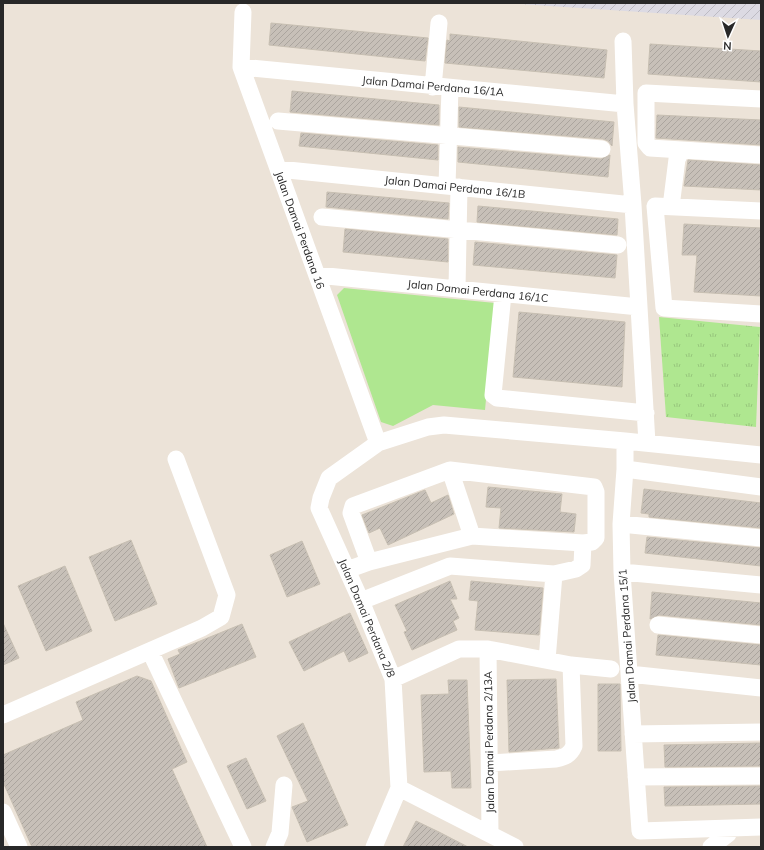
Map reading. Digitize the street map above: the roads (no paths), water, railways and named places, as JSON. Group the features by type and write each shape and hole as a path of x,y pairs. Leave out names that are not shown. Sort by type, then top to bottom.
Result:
{"street":[{"name":"Jalan Damai Perdana 16","path":"243,12 241,67 378,443"},
{"path":"433,87 439,23"},
{"path":"623,41 625,104 633,204 647,443"},
{"name":"Jalan Damai Perdana 16/1A","path":"241,67 433,87 625,104"},
{"path":"450,88 449,136 458,230 457,289"},
{"path":"761,100 646,93 646,143 650,148 761,155"},
{"path":"278,121 602,149"},
{"path":"682,150 677,159 663,206 664,308 761,314"},
{"name":"Jalan Damai Perdana 16/1B","path":"278,170 633,204"},
{"path":"663,206 761,211"},
{"path":"322,217 618,245"},
{"name":"Jalan Damai Perdana 16/1C","path":"317,275 639,307"},
{"path":"503,294 493,395 497,398 646,413"},
{"path":"378,443 428,427 444,425 647,443 761,456"},
{"name":"Jalan Damai Perdana 15/1","path":"625,441 625,469 621,524 622,572 640,831 730,829"},
{"name":"Jalan Damai Perdana 2/8","path":"374,847 399,788 393,679 361,601 319,508 321,498 329,478 340,468 378,443"},
{"path":"3,715 202,628 221,617 227,595 176,459"},
{"path":"625,469 761,487"},
{"path":"450,470 472,536"},
{"path":"347,570 369,562 472,536 583,543 592,542 596,538 596,492 594,487 450,470 353,506 352,513 369,562"},
{"path":"621,524 761,538"},
{"path":"361,601 450,566 554,574 576,569 582,565 583,543"},
{"path":"622,572 761,585"},
{"path":"547,660 554,574"},
{"path":"658,625 761,635"},
{"path":"393,679 459,649 488,649 571,665 611,669"},
{"name":"Jalan Damai Perdana 2/13A","path":"488,649 490,834"},
{"path":"150,651 243,847"},
{"path":"490,763 556,759 568,755 571,752 574,746 571,665"},
{"path":"629,674 761,688"},
{"path":"633,734 761,732"},
{"path":"636,777 761,776"},
{"path":"274,847 280,833 284,785"},
{"path":"399,788 515,847"},
{"path":"3,812 19,847"},
{"path":"711,847 728,834 730,829 761,827"}]}
